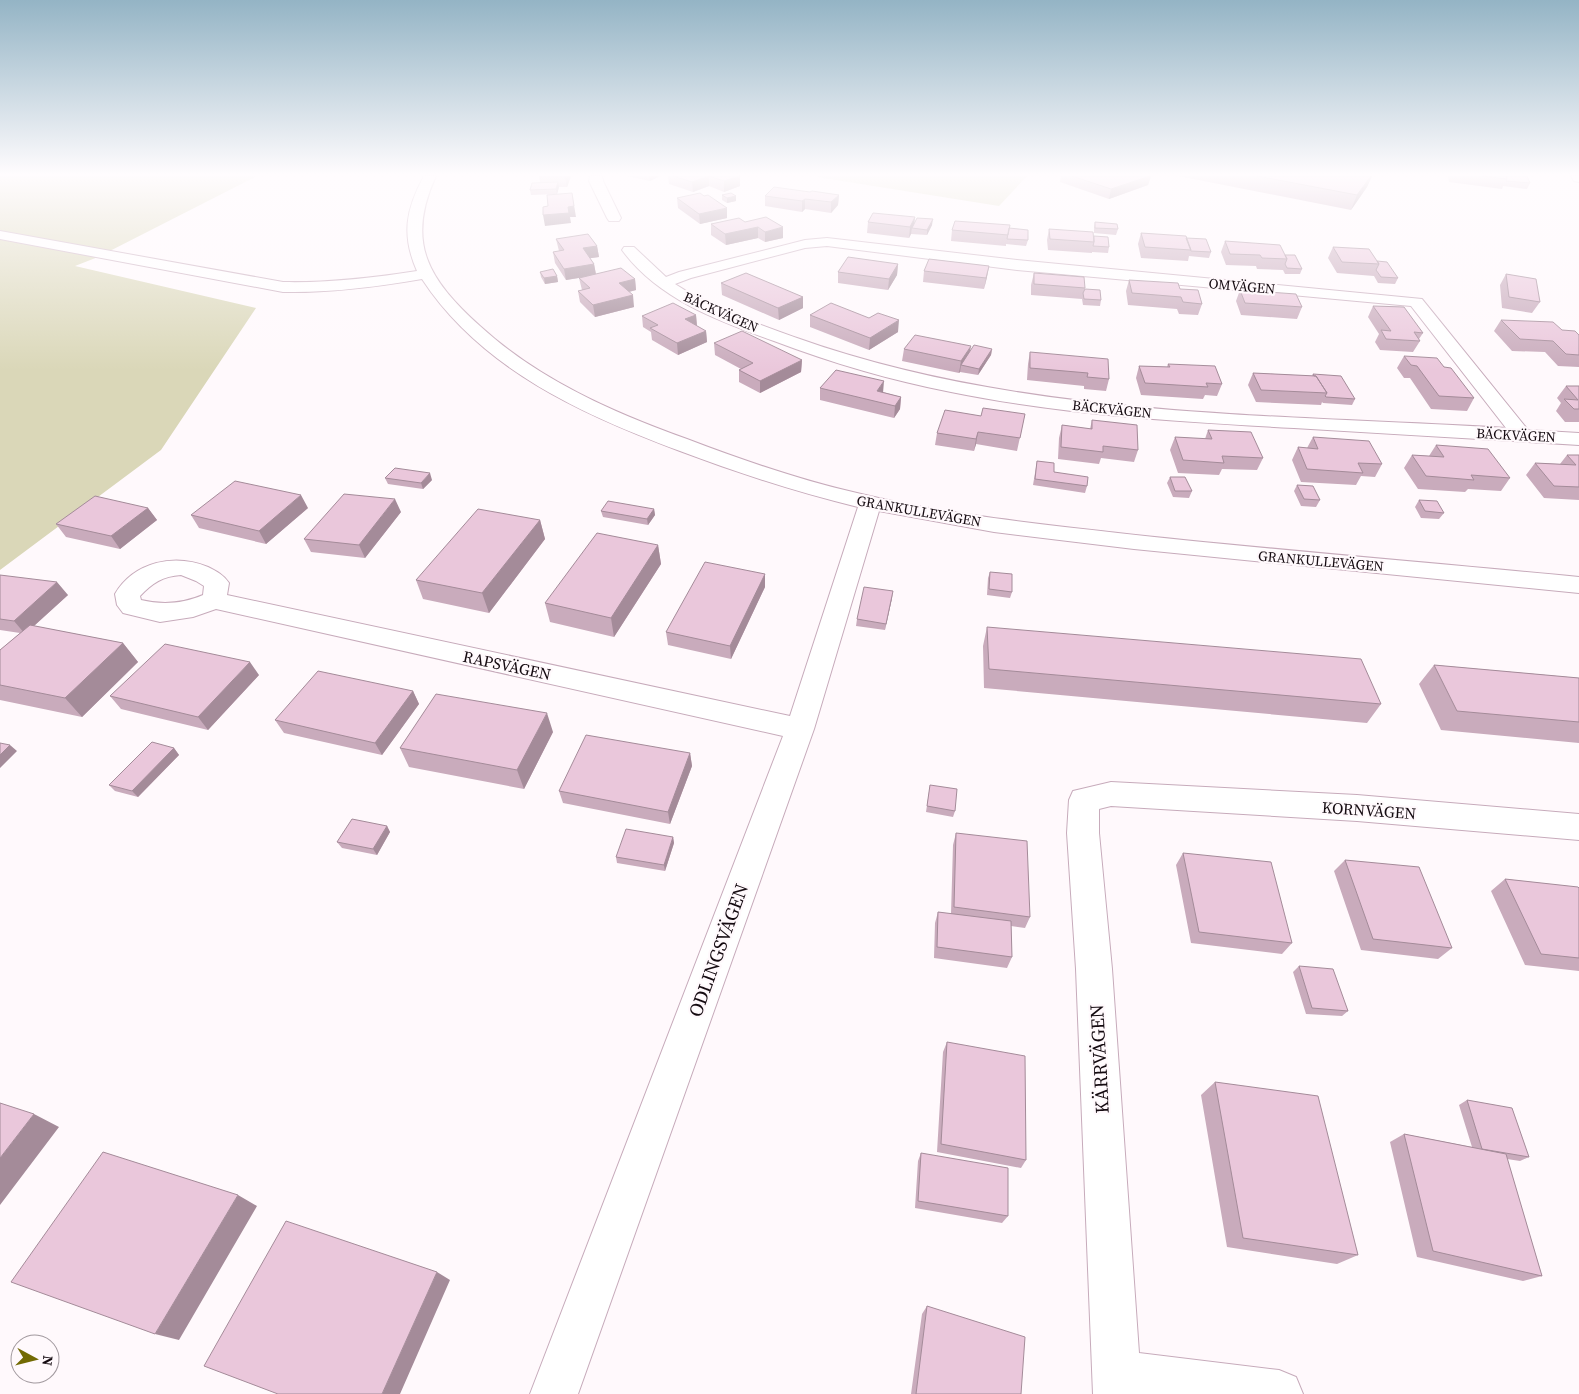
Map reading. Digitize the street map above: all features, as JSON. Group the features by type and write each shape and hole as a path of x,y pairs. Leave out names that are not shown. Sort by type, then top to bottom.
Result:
{"street":[{"path":"31,241 158,262 283,287 319,288 366,284 426,274"},
{"name":"GRANKULLEVÄGEN","path":"415,241 418,258 432,286 456,314 504,357 557,390 624,423 744,469 870,503 956,519 1142,543 1579,585"},
{"name":"OMVÄGEN","path":"665,283 685,275 805,244 827,242 1026,266 1416,302 1522,435"},
{"name":"BÄCKVÄGEN","path":"629,250 655,276 676,292 729,318 793,343 867,368 916,380 1021,399 1133,413 1579,439"},
{"name":"ODLINGSVÄGEN","path":"554,1394 800,729 870,503"},
{"name":"RAPSVÄGEN","path":"214,600 800,729"},
{"name":"KÄRRVÄGEN","path":"1117,1383 1094,969 1082,833 1084,800 1111,794 1160,796"},
{"name":"KORNVÄGEN","path":"1160,796 1357,808 1579,827"},
{"path":"1117,1383 1279,1394"}],"shaded area":[{"path":"0,241 129,241 75,266 256,308 161,450 0,570"}],"building":[{"path":"557,241 593,241 597,246 583,248 594,264 564,269 553,252 564,250"},
{"path":"1108,241 1109,247 1093,246 1094,242"},
{"path":"1143,241 1188,241 1191,250 1145,247"},
{"path":"1187,241 1207,241 1211,252 1191,251"},
{"path":"1225,241 1280,245 1287,259 1262,258 1260,255 1230,254"},
{"path":"1333,247 1369,249 1379,264 1342,262"},
{"path":"1285,255 1295,255 1302,269 1287,268"},
{"path":"848,257 898,264 889,279 838,272"},
{"path":"929,259 989,266 986,278 924,271"},
{"path":"1377,261 1387,262 1398,278 1381,277 1376,270 1379,264"},
{"path":"621,268 635,279 619,283 633,295 593,305 578,291 590,288 579,278"},
{"path":"553,269 557,276 544,278 540,272"},
{"path":"746,273 803,297 778,308 721,283"},
{"path":"1034,273 1084,277 1085,288 1034,284"},
{"path":"1506,274 1536,279 1540,302 1509,297"},
{"path":"1129,280 1178,283 1180,289 1198,290 1202,304 1183,302 1181,297 1132,293"},
{"path":"1085,289 1100,290 1101,300 1084,299 1083,293"},
{"path":"1240,290 1296,294 1302,307 1245,303"},
{"path":"673,303 696,315 685,319 706,331 677,343 650,328 658,325 642,316"},
{"path":"831,303 869,318 878,313 899,320 870,338 810,315"},
{"path":"1373,306 1404,307 1423,333 1414,332 1420,341 1386,339 1381,330 1391,331"},
{"path":"1501,320 1553,322 1562,330 1575,331 1579,335 1579,355 1566,354 1553,341 1520,339"},
{"path":"742,331 802,360 760,381 739,370 753,363 714,343"},
{"path":"915,335 971,346 961,361 904,349"},
{"path":"974,345 992,349 979,369 961,365"},
{"path":"1030,352 1108,359 1109,379 1087,377 1088,373 1030,368"},
{"path":"1404,356 1437,358 1444,367 1451,368 1474,398 1439,396 1417,366 1411,365"},
{"path":"1168,364 1215,366 1222,384 1206,383 1208,387 1145,383 1139,366 1170,367"},
{"path":"836,370 884,381 877,391 901,397 895,406 820,388"},
{"path":"1253,373 1316,376 1327,393 1261,390"},
{"path":"1313,374 1341,376 1355,399 1326,397 1327,393"},
{"path":"1566,386 1579,386 1579,409 1574,409 1564,399 1578,400"},
{"path":"983,408 1025,414 1020,438 978,432 976,439 937,433 945,410 981,416"},
{"path":"1092,420 1137,425 1138,450 1103,446 1103,452 1061,447 1062,425 1092,429"},
{"path":"1208,430 1251,432 1263,458 1222,456 1224,463 1183,460 1175,437 1212,439"},
{"path":"1313,437 1369,441 1382,464 1358,463 1363,473 1307,469 1298,447 1318,449"},
{"path":"1436,445 1488,449 1510,478 1471,475 1474,480 1426,476 1412,455 1444,457"},
{"path":"1567,455 1579,455 1579,487 1554,486 1535,463 1576,465"},
{"path":"1037,461 1054,463 1054,472 1088,477 1087,486 1035,479"},
{"path":"395,468 430,473 421,483 385,478"},
{"path":"1170,477 1185,477 1192,491 1175,491"},
{"path":"235,481 301,495 259,531 191,515"},
{"path":"1297,485 1313,486 1320,500 1304,499"},
{"path":"344,494 395,499 359,545 304,539"},
{"path":"95,496 148,508 111,536 56,524"},
{"path":"1419,500 1437,501 1444,513 1425,511"},
{"path":"608,501 654,509 647,519 601,511"},
{"path":"478,509 540,520 482,593 416,580"},
{"path":"597,533 658,545 611,618 545,603"},
{"path":"705,562 765,574 730,646 666,632"},
{"path":"990,572 1012,574 1012,592 989,589"},
{"path":"0,575 57,582 14,621 0,619"},
{"path":"864,587 893,591 886,624 857,619"},
{"path":"30,625 123,643 65,698 0,685 0,650"},
{"path":"987,627 1361,659 1381,704 989,669"},
{"path":"165,644 250,662 198,717 110,696"},
{"path":"1434,665 1579,678 1579,722 1457,711"},
{"path":"318,671 413,691 375,743 275,720"},
{"path":"436,694 547,713 517,770 400,748"},
{"path":"586,735 690,753 668,812 559,791"},
{"path":"152,742 174,748 132,791 109,785"},
{"path":"0,743 10,745 0,755"},
{"path":"930,785 957,789 955,811 927,806"},
{"path":"352,819 387,826 373,849 337,842"},
{"path":"626,829 673,837 664,865 616,857"},
{"path":"956,833 1027,841 1030,917 954,907"},
{"path":"1183,853 1271,862 1292,943 1199,932"},
{"path":"1345,860 1419,867 1452,948 1373,939"},
{"path":"1505,879 1579,888 1579,958 1541,954"},
{"path":"938,912 1011,921 1012,957 937,947"},
{"path":"1299,966 1333,969 1348,1011 1312,1008"},
{"path":"947,1042 1025,1056 1026,1160 941,1144"},
{"path":"1215,1082 1318,1096 1358,1255 1243,1238"},
{"path":"1467,1100 1512,1108 1529,1157 1482,1149"},
{"path":"0,1103 34,1114 0,1158"},
{"path":"1404,1134 1506,1154 1542,1276 1433,1251"},
{"path":"103,1152 238,1195 155,1334 11,1282"},
{"path":"921,1153 1008,1168 1008,1216 918,1201"},
{"path":"286,1221 437,1272 382,1394 278,1394 204,1366"},
{"path":"927,1306 1025,1337 1021,1394 916,1394"}]}
